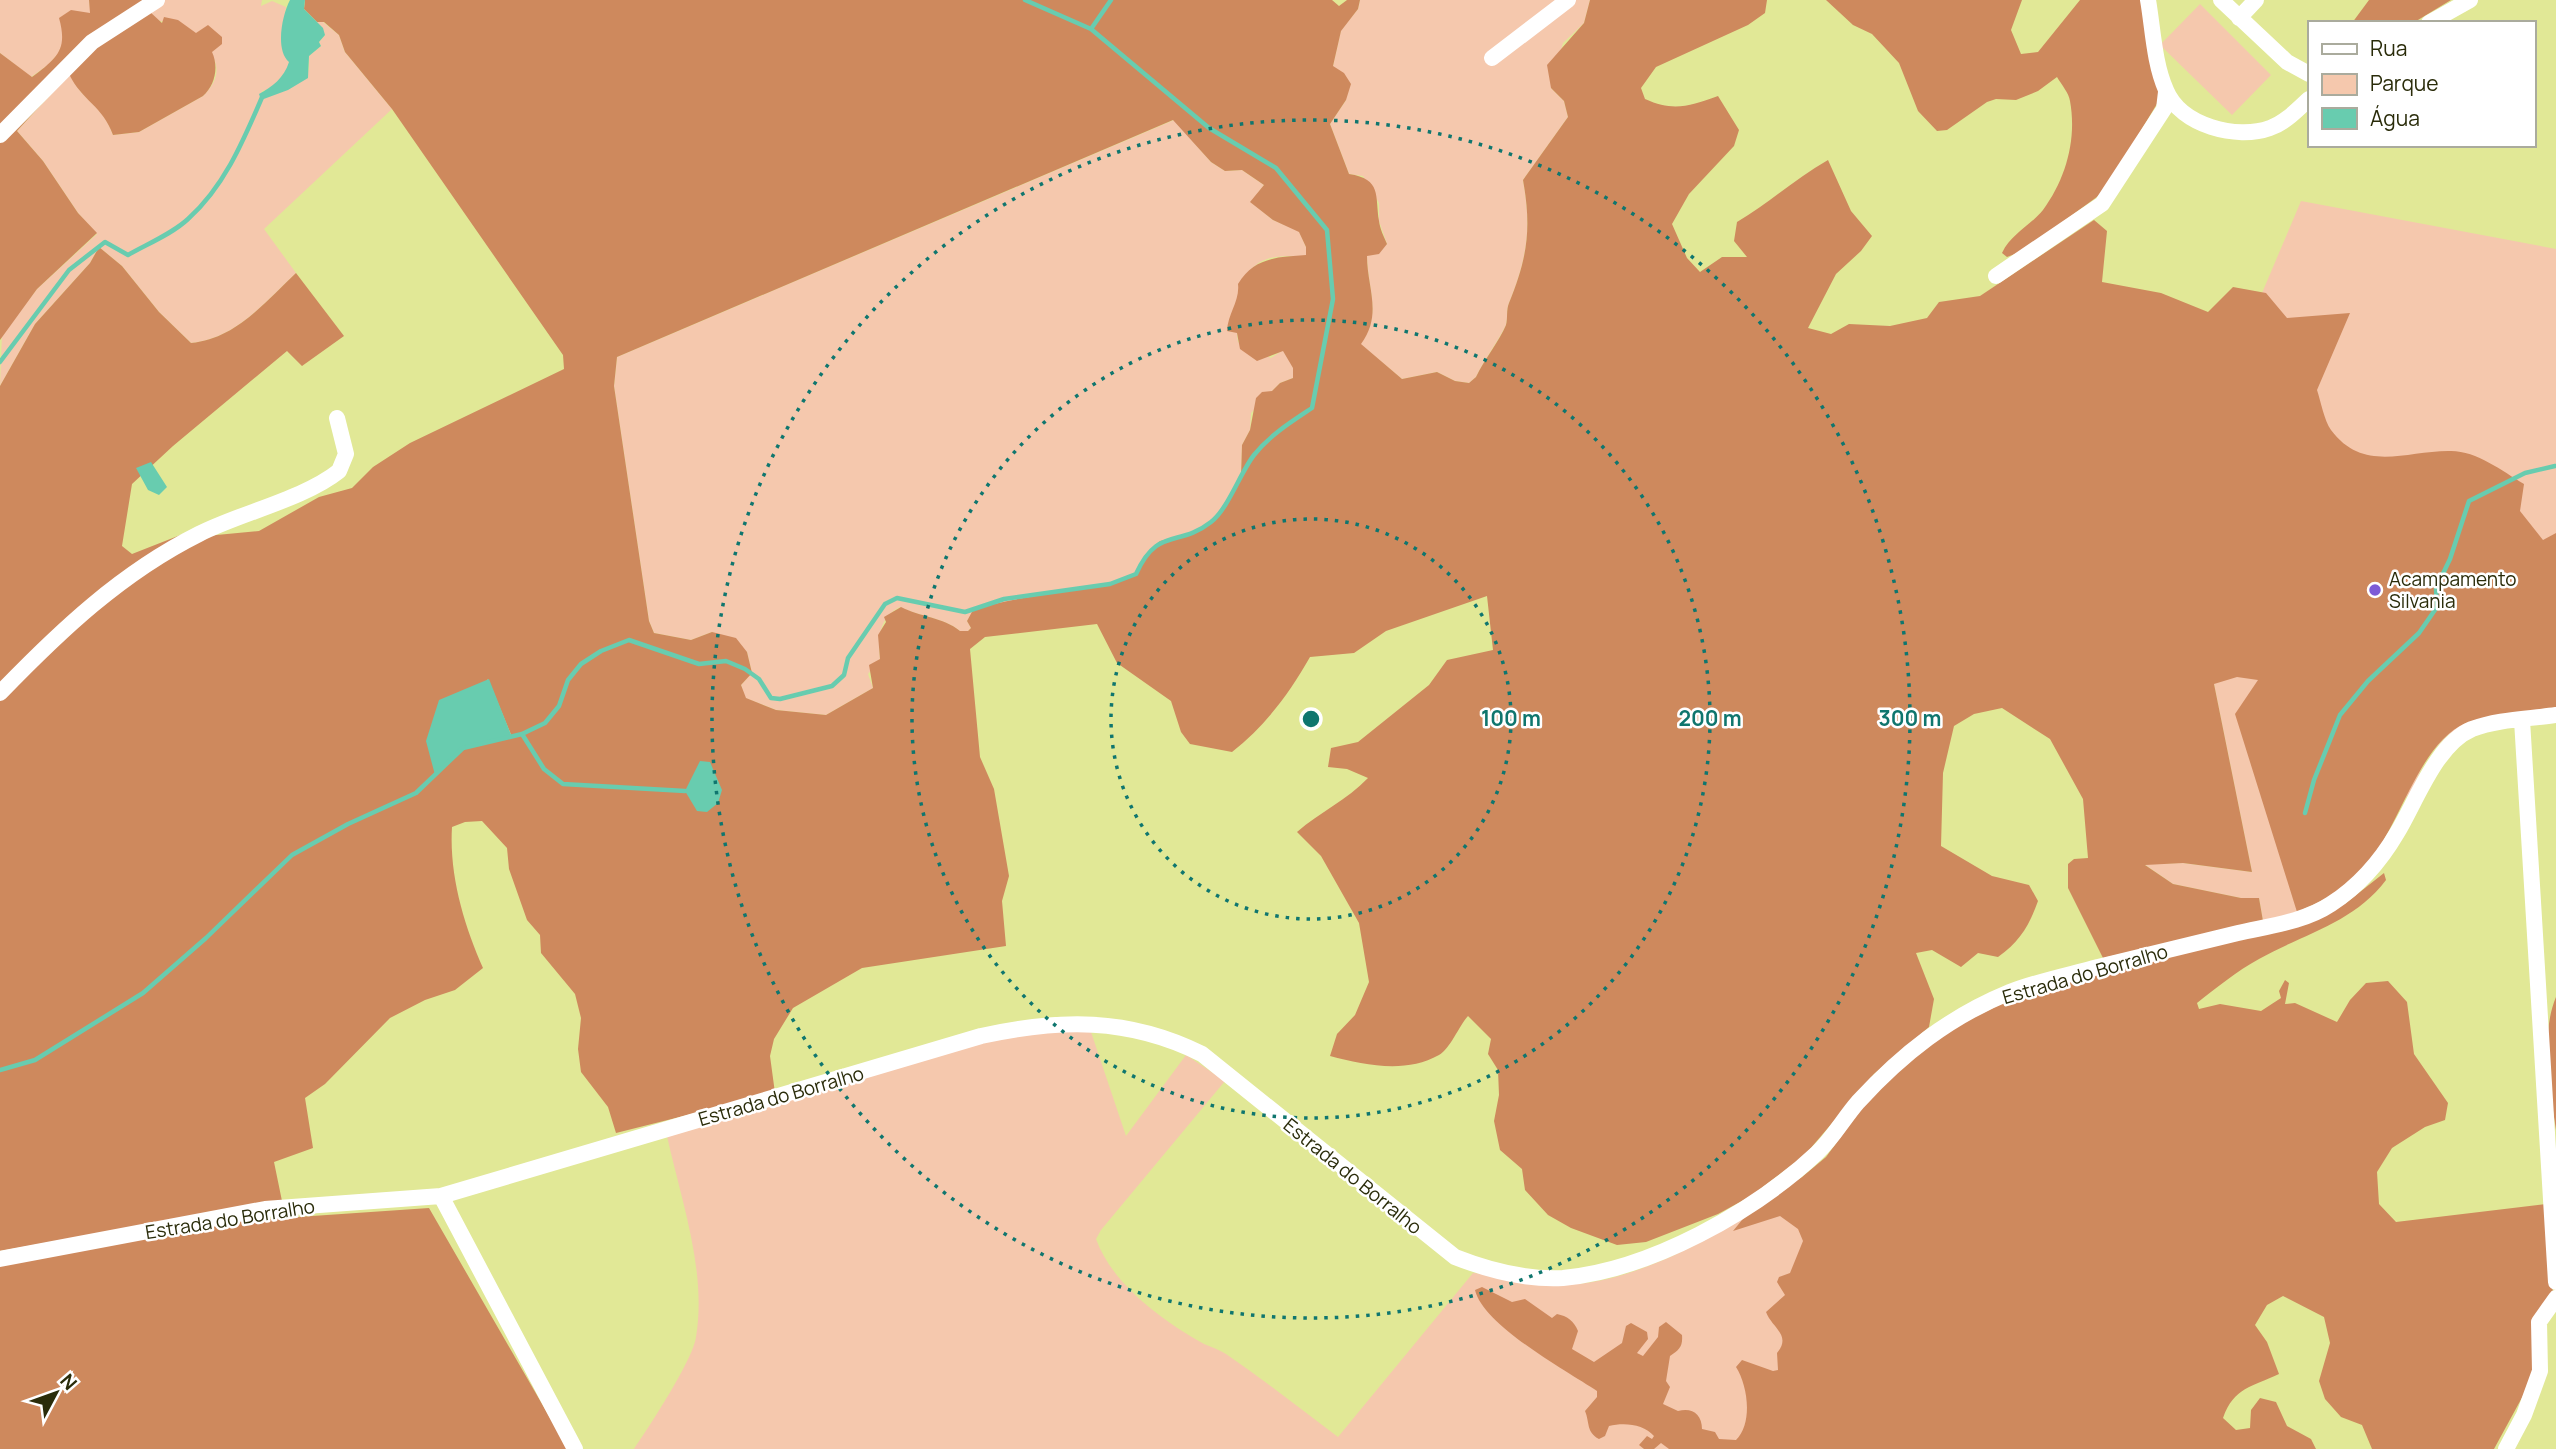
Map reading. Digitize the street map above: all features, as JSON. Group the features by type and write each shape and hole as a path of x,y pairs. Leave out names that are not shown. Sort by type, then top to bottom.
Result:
{"street":[{"path":"0,135 92,42 157,0"},
{"path":"1492,58 1568,0"},
{"path":"1996,276 2102,204 2164,109 2166,92 2148,0"},
{"path":"2221,0 2287,62 2308,73"},
{"path":"2239,18 2256,0"},
{"path":"2433,21 2470,0"},
{"path":"2166,92 2181,109 2203,123 2222,131 2240,133 2271,128 2308,100"},
{"path":"0,693 69,626 137,568 202,532 281,500 339,471 346,454 337,418"},
{"name":"Estrada do Borralho","path":"0,1259 265,1209 441,1196 981,1036 1033,1025 1069,1022 1173,1039 1202,1054 1455,1257 1483,1268 1524,1275 1560,1278 1608,1271 1706,1232 1759,1198 1820,1150 1897,1061 1939,1028 1985,1004 2012,991 2053,979 2290,921 2328,906 2346,894 2377,863 2399,831 2419,789 2454,741 2470,730 2556,715"},
{"path":"2522,720 2556,1282"},
{"path":"441,1196 575,1449"},
{"path":"2506,1449 2524,1415 2540,1371 2539,1322 2556,1298"}],"green space":[{"path":"0,0 89,0 91,14 65,38 58,54 48,65 31,77 0,53"},
{"path":"162,0 262,0 261,6 272,1 286,7 281,40 289,62 288,68 273,88 262,91 261,100 309,70 309,56 321,46 319,42 325,35 317,22 323,22 339,35 345,52 392,109 264,229 296,273 236,327 207,340 191,343 159,312 122,266 99,247 90,263 35,324 0,386 2,334 37,289 97,234 78,213 43,161 17,131 70,74 80,91 104,116 113,135 139,132 203,96 213,84 216,63 204,44 177,20 161,21 148,11"},
{"path":"1360,0 1590,0 1584,23 1563,43 1551,88 1564,101 1568,117 1523,180 1527,214 1526,243 1520,272 1508,306 1506,325 1476,377 1469,383 1455,381 1437,372 1402,379 1360,344 1371,323 1372,312 1367,255 1387,244 1379,221 1379,203 1363,176 1349,174 1330,124 1346,100 1333,66 1341,30 1358,9"},
{"path":"2200,4 2271,75 2232,115 2160,45"},
{"path":"1174,120 1211,162 1225,171 1242,170 1264,185 1251,202 1273,220 1299,231 1306,247 1306,256 1276,257 1257,264 1249,272 1239,294 1236,319 1238,342 1271,358 1283,350 1294,368 1293,378 1280,383 1251,413 1250,430 1242,445 1241,477 1214,520 1197,532 1160,541 1145,555 1136,574 1110,584 1058,593 970,617 967,621 971,628 968,631 960,631 946,623 900,607 888,616 881,629 880,659 868,674 873,688 826,715 776,710 745,698 741,685 752,673 747,652 712,632 691,640 654,633 649,621 614,386 617,357"},
{"name":"Acampamento Silvania","path":"2301,201 2556,249 2556,709 2467,723 2448,735 2427,756 2411,792 2297,912 2263,921 2259,898 2241,898 2173,884 2144,864 2183,863 2252,872 2176,496"},
{"path":"1090,1029 1126,1136 1186,1055 1225,1081 1101,1230 1096,1239 1103,1255 1125,1284 1152,1310 1197,1340 1226,1354 1338,1437 1473,1273 1575,1284 1630,1273 1716,1234 1790,1187 1819,1231 1770,1449 634,1449 679,1377 696,1337 698,1287 695,1261 667,1136 1000,1037"}],"shaded area":[{"path":"89,0 162,0 149,11 162,23 164,17 178,20 196,33 208,25 222,37 222,44 212,52 215,76 203,96 139,132 113,135 104,117 80,91 69,74 17,131 43,161 78,213 97,233 37,289 0,340 0,53 32,77 54,58 61,46 59,18 71,10 90,13"},
{"path":"305,0 1332,0 1339,6 1347,0 1360,0 1358,9 1341,31 1333,66 1344,73 1351,84 1346,100 1330,124 1349,174 1367,180 1375,190 1382,233 1387,244 1379,254 1367,256 1373,311 1368,333 1361,344 1402,379 1437,372 1455,381 1469,383 1476,377 1506,325 1508,306 1524,258 1527,214 1523,180 1568,117 1564,101 1551,88 1547,65 1584,23 1590,0 1767,0 1765,13 1748,25 1656,67 1641,88 1645,99 1673,106 1690,105 1718,96 1739,130 1734,146 1689,194 1672,224 1687,258 1700,272 1722,257 1747,257 1734,241 1737,222 1828,160 1851,211 1872,236 1861,251 1836,274 1808,328 1831,334 1849,324 1890,326 1927,318 1939,302 1980,296 2094,220 2107,231 2102,282 2161,293 2208,312 2233,287 2266,293 2287,318 2350,313 2317,390 2331,430 2357,452 2372,456 2451,451 2480,458 2524,484 2520,511 2543,540 2556,533 2556,709 2475,720 2449,733 2422,767 2377,852 2364,869 2350,883 2333,894 2297,912 2235,714 2258,680 2237,677 2214,684 2252,872 2183,863 2145,865 2173,884 2241,898 2259,898 2263,921 2103,958 2068,888 2068,864 2074,859 2088,858 2083,799 2050,739 2002,708 1974,714 1954,726 1943,773 1941,846 1992,876 2029,885 2038,901 2023,932 1998,957 1978,953 1961,967 1932,950 1916,953 1934,999 1929,1027 1874,1074 1804,1156 1751,1196 1718,1214 1646,1242 1617,1245 1571,1228 1548,1215 1525,1190 1522,1169 1500,1150 1494,1121 1499,1095 1498,1070 1488,1054 1491,1039 1468,1016 1443,1052 1426,1061 1385,1066 1330,1056 1337,1034 1355,1015 1369,982 1359,923 1321,856 1297,832 1368,778 1347,769 1328,767 1331,748 1358,742 1429,685 1447,660 1493,650 1487,596 1386,631 1354,653 1310,657 1276,709 1232,752 1190,744 1181,732 1171,701 1117,663 1097,624 985,637 970,649 980,757 994,789 1009,876 1002,901 1006,946 862,968 793,1008 774,1039 770,1056 775,1093 616,1133 608,1107 581,1072 578,1049 581,1018 575,994 541,953 540,935 527,920 509,869 507,848 482,821 465,822 452,827 455,881 464,917 483,968 455,990 425,1000 390,1018 325,1084 305,1098 313,1148 274,1162 282,1201 0,1251 0,386 35,324 90,263 99,247 122,266 159,312 191,343 207,340 236,327 296,273 344,336 302,366 287,351 173,446 132,484 122,546 132,554 188,532 206,536 259,531 319,497 352,488 373,467 410,443 564,369 563,355 392,109 345,52 339,35 324,22 317,22 304,9","holes":["1173,120 1211,162 1225,171 1242,170 1264,185 1250,202 1273,220 1299,232 1306,247 1306,255 1259,263 1251,268 1238,284 1227,331 1237,333 1240,349 1257,361 1283,351 1293,368 1293,378 1280,383 1272,391 1262,392 1256,398 1250,430 1242,445 1241,477 1214,520 1197,532 1160,541 1145,555 1136,574 1096,586 1013,600 973,610 967,621 971,628 968,631 960,631 946,623 901,607 884,617 886,622 878,635 880,659 869,665 873,688 826,715 776,710 746,698 741,685 752,673 747,652 736,638 712,632 691,640 654,633 649,621 614,386 617,357","488,679 512,737 463,748 435,774"]},
{"path":"1826,0 2022,0 2011,30 2021,54 2038,52 2080,0 2141,0 2161,97 2105,191 2023,251 2007,257 2002,253 2006,246 2043,210 2058,185 2068,158 2072,115 2067,92 2057,77 2038,91 2016,100 1996,99 1987,102 1947,130 1937,131 1918,111 1899,63 1872,34 1853,25"},
{"path":"2369,0 2451,0 2416,21 2353,21"},
{"path":"2384,873 2386,880 2359,907 2251,964 2197,1003 2199,1009 2220,1004 2261,1011 2281,998 2279,991 2285,980 2289,983 2285,1004 2295,1003 2337,1022 2350,1000 2366,983 2388,981 2407,1002 2414,1054 2448,1103 2445,1120 2425,1127 2392,1148 2377,1172 2379,1204 2396,1222 2546,1204 2553,1294 2531,1381 2494,1449 2372,1449 2362,1425 2341,1417 2325,1399 2319,1381 2330,1343 2324,1317 2283,1296 2267,1305 2255,1325 2267,1342 2279,1374 2238,1394 2223,1418 2236,1430 2250,1428 2251,1410 2260,1398 2276,1402 2287,1426 2311,1439 2316,1449 1669,1449 1661,1443 1654,1449 1644,1449 1639,1445 1647,1436 1652,1439 1654,1436 1639,1427 1627,1424 1609,1426 1605,1436 1599,1439 1595,1436 1590,1430 1585,1411 1597,1397 1597,1391 1527,1346 1493,1318 1481,1304 1475,1290 1482,1287 1512,1302 1525,1299 1552,1318 1557,1314 1567,1318 1578,1331 1572,1349 1594,1362 1622,1343 1626,1326 1631,1323 1647,1332 1648,1339 1637,1353 1643,1356 1658,1337 1659,1327 1666,1322 1682,1335 1682,1343 1670,1356 1666,1381 1670,1387 1663,1404 1678,1411 1692,1411 1700,1419 1702,1429 1715,1432 1719,1439 1736,1440 1745,1424 1747,1404 1736,1367 1742,1360 1773,1371 1778,1370 1777,1353 1781,1347 1782,1336 1766,1312 1785,1295 1777,1282 1779,1277 1790,1273 1803,1241 1798,1229 1780,1216 1733,1231 1751,1209 1802,1177 1826,1157 1876,1089 1939,1035 2027,991 2323,916 2346,903"},
{"path":"2556,997 2556,1130 2547,1045 2551,1012"},
{"path":"429,1208 568,1449 0,1449 0,1262 211,1223"}],"water":[{"path":"290,0 305,0 304,9 323,28 325,35 319,42 321,46 309,56 308,78 288,90 261,100 259,94 277,81 289,62 281,41 282,23"},
{"path":"151,462 167,487 159,495 148,490 136,468"},
{"path":"489,679 512,737 463,748 435,775 426,741 439,700"},
{"path":"700,761 710,762 722,790 718,803 707,812 697,811 685,791"}],"waterway":[{"path":"0,1070 35,1060 143,993 206,938 292,855 348,824 416,793 463,748 522,734 545,723 559,706 568,680 581,664 601,651 629,640 699,664 726,661 745,669 759,679 771,698 780,699 832,686 844,675 848,658 885,604 897,598 965,612 1004,599 1110,584 1136,574 1152,549 1161,543 1199,530 1217,516 1260,448 1281,429 1312,408 1333,299 1327,230 1276,168 1209,128 1091,29 1025,0"},
{"path":"1091,29 1111,0"},
{"path":"0,362 69,270 105,242 128,255 175,229 201,206 232,161 263,95"},
{"path":"2305,813 2314,780 2340,715 2368,681 2419,633 2437,607 2436,588 2450,559 2469,501 2525,473 2555,466"},
{"path":"522,734 544,769 563,784 685,791"}],"place":[{"name":"Acampamento Silvania","path":"2375,590"}]}
